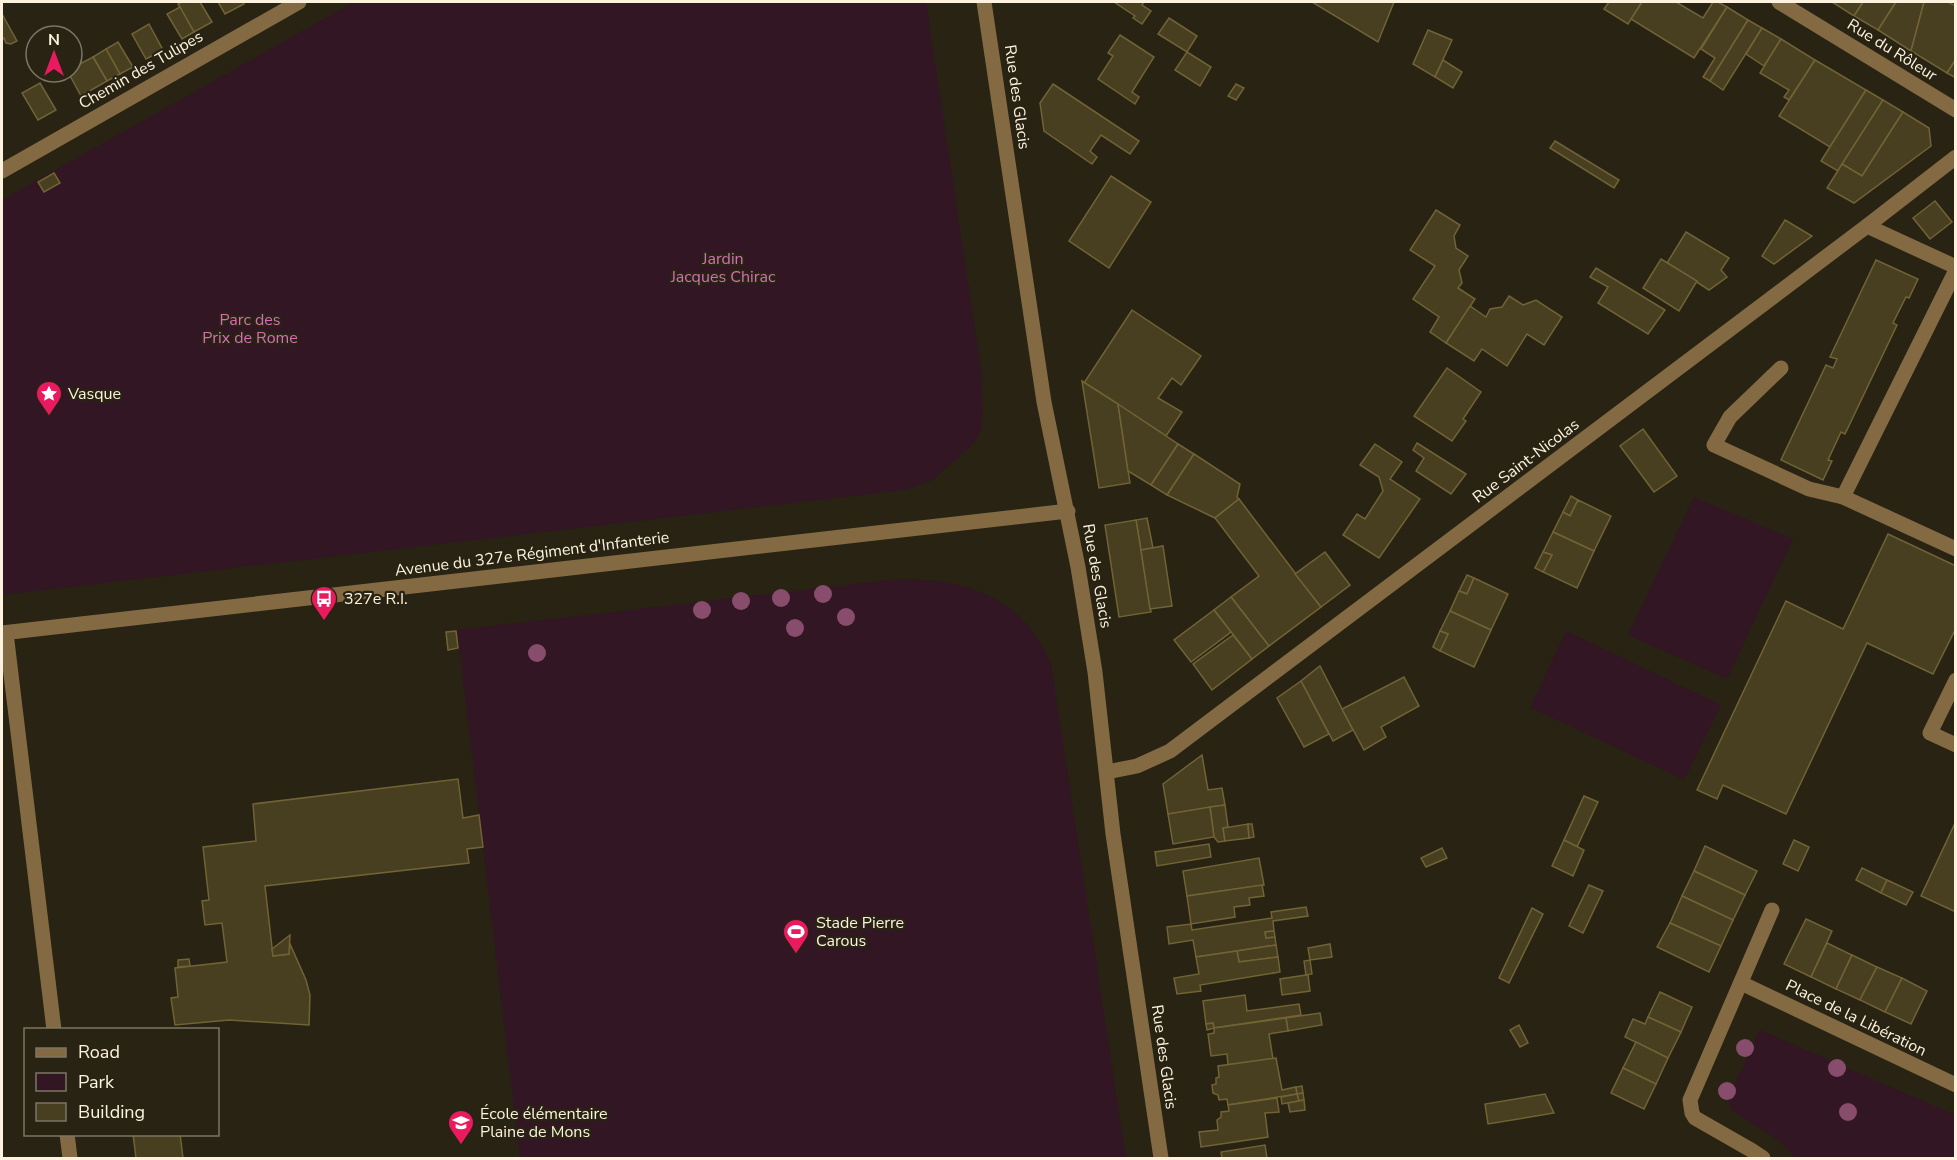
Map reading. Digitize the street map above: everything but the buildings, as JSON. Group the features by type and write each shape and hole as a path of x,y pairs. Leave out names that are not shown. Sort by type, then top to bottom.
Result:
{"street":[{"name":"Chemin des Tulipes","path":"2,171 299,2"},
{"name":"Rue des Glacis","path":"984,2 1042,392 1068,511 1095,672 1113,834 1161,1158"},
{"name":"Rue du Rôleur","path":"1779,2 1956,110"},
{"name":"Rue Saint-Nicolas","path":"1107,772 1137,766 1170,751 1956,157"},
{"path":"1843,497 1956,269 1867,226"},
{"path":"1781,368 1730,417 1714,445 1809,489 1843,497 1956,549"},
{"name":"Avenue du 327e Régiment d'Infanterie","path":"4,633 1068,511"},
{"path":"4,633 54,1028"},
{"path":"1956,680 1930,733 1956,746"},
{"path":"1763,1158 1702,1122 1692,1113 1690,1100 1772,910"},
{"name":"Place de la Libération","path":"1741,982 1956,1085"},
{"path":"67,1136 70,1158"}],"green space":[{"path":"354,2 926,2 981,369 983,414 981,431 974,443 933,480 905,490 2,595 2,200"},
{"path":"1694,497 1793,539 1727,679 1628,635"},
{"name":"Stade Pierre Carous","path":"897,579 955,584 992,597 1023,620 1037,638 1051,664 1126,1158 520,1158 457,630"},
{"path":"1566,631 1721,705 1684,780 1530,707"},
{"path":"1760,1030 1955,1115 1955,1158 1795,1158 1780,1141 1731,1110 1728,1099"}],"place":[{"name":"Vasque","path":"49,417"},
{"name":"327e R.I.","path":"324,622"},
{"name":"Stade Pierre Carous","path":"796,955"},
{"name":"École élémentaire Plaine de Mons","path":"461,1146"}],"park label":[{"name":"Jardin Jacques Chirac","path":"723,268"},
{"name":"Parc des Prix de Rome","path":"250,329"}]}
